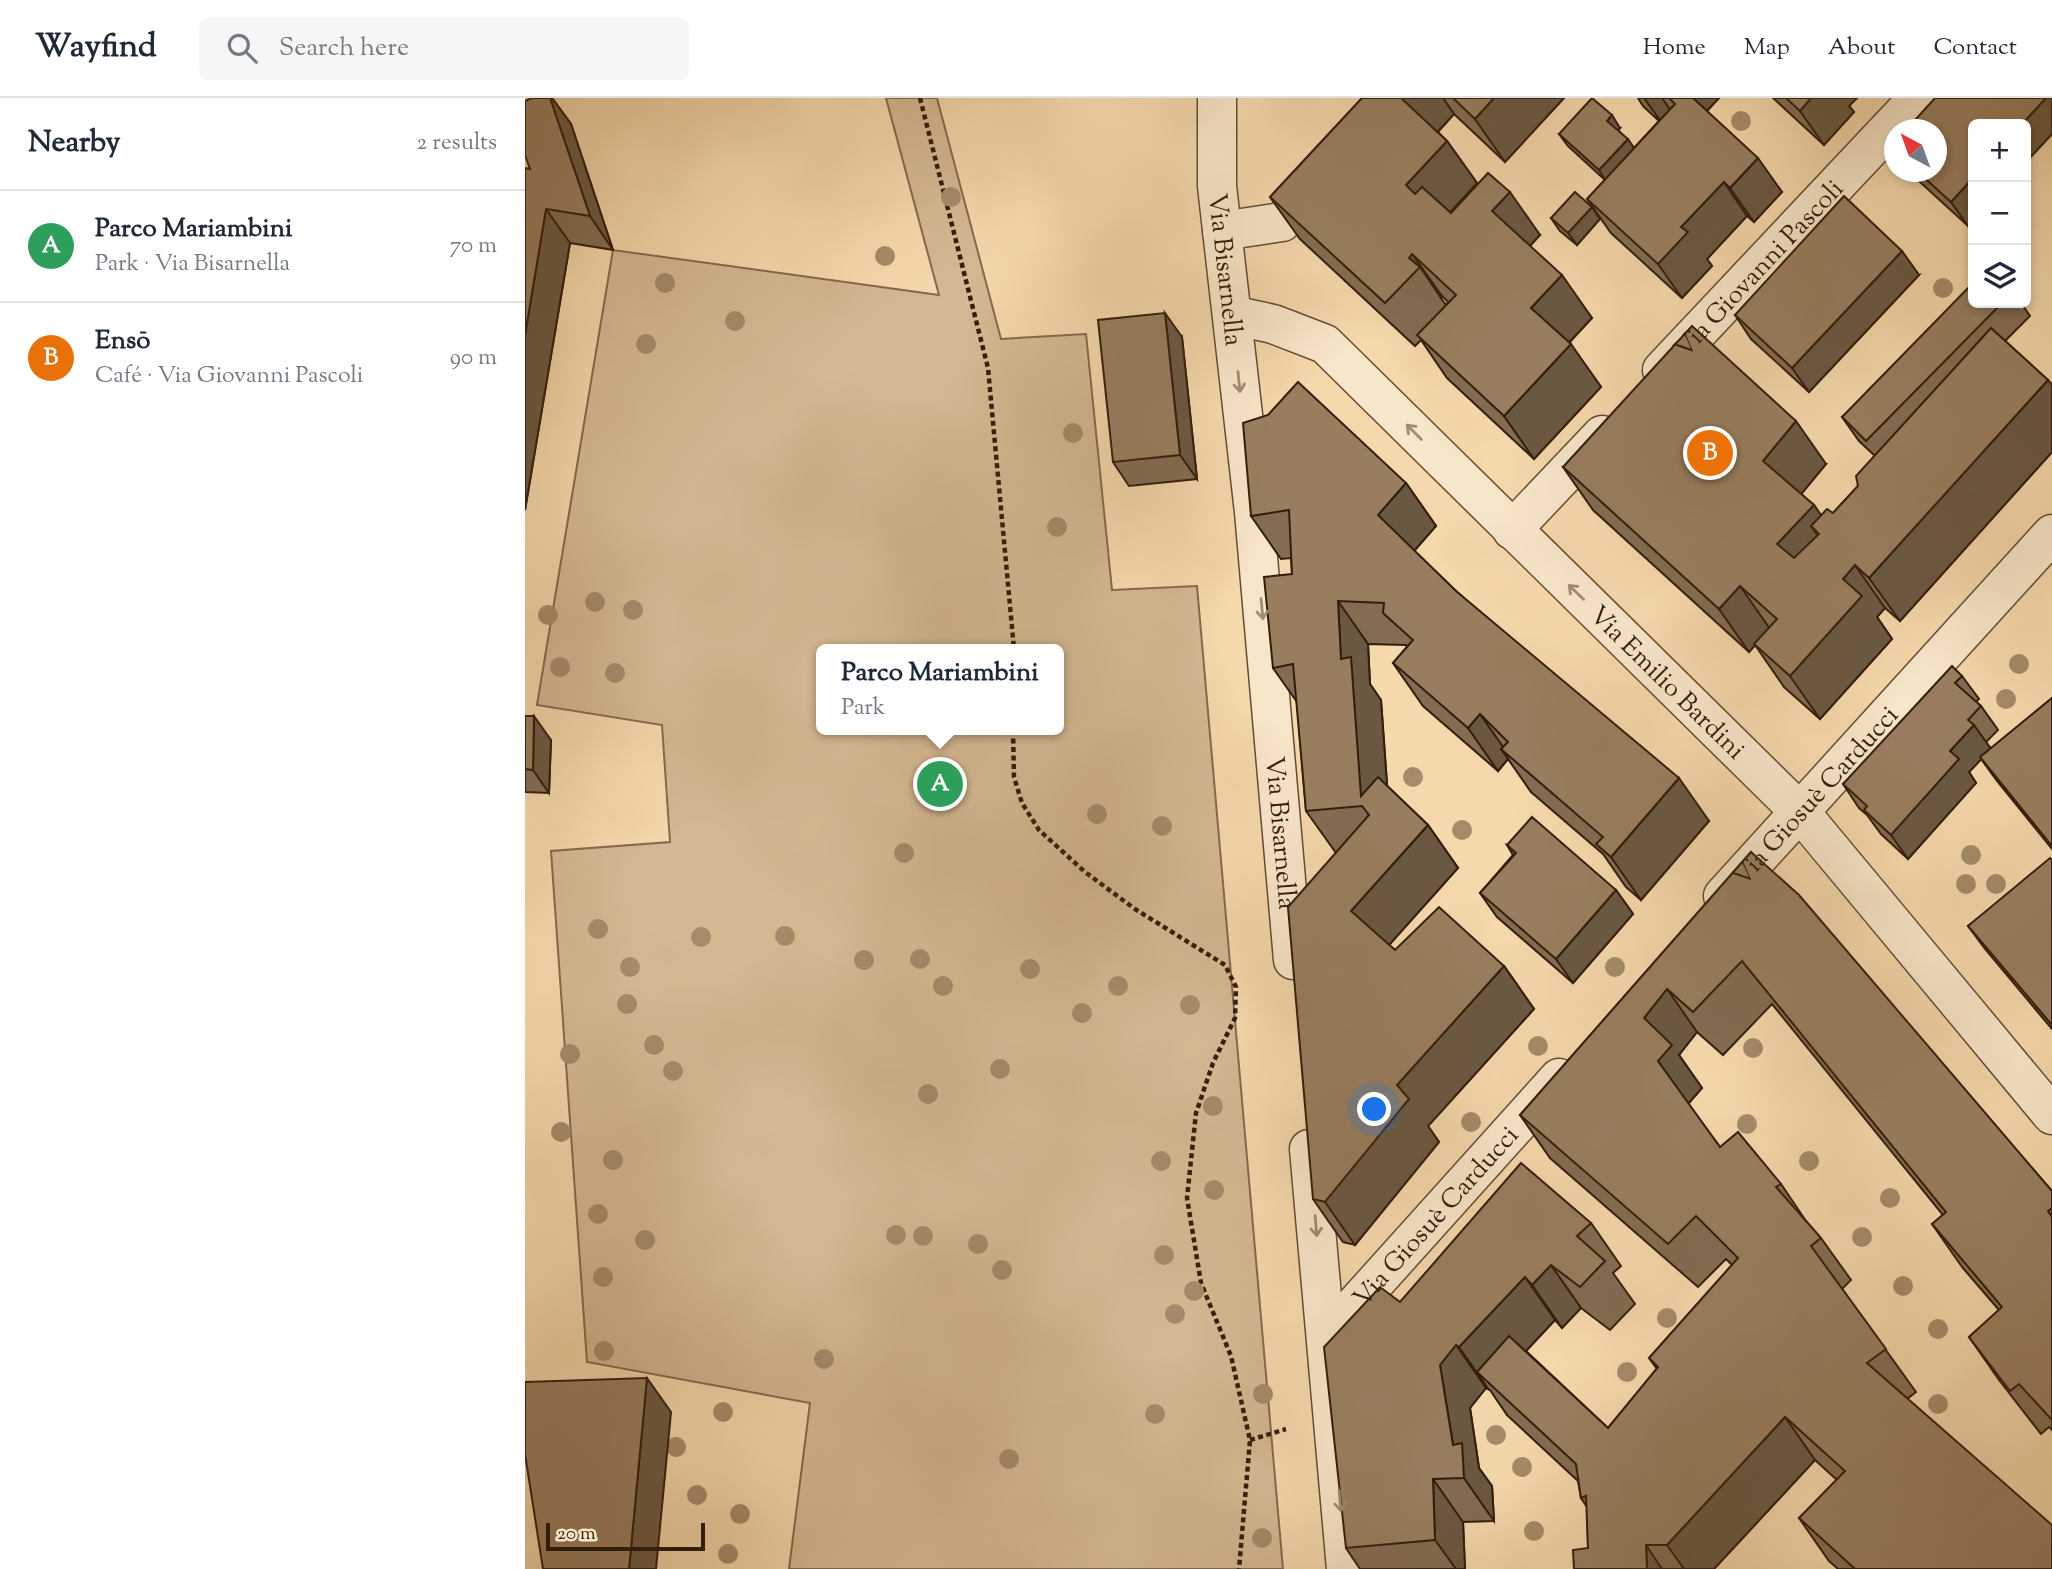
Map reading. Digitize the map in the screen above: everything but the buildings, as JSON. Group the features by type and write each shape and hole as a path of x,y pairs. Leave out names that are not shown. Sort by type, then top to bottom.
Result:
{"street":[{"name":"Via Bisarnella","path":"1217,98 1217,186 1254,512 1296,994"},
{"name":"Via Giovanni Pascoli","path":"1512,530 1918,98"},
{"path":"1222,231 1282,222 1344,155"},
{"name":"Via Emilio Bardini","path":"1232,315 1273,324 1325,344 1800,812 2052,1115"},
{"name":"Via Giosuè Carducci","path":"1699,923 2052,534"},
{"name":"Via Giosuè Carducci","path":"1326,1337 1577,1058"},
{"path":"1307,1117 1346,1569"}],"path":[{"path":"920,98 988,369 1014,644"},
{"path":"1013,735 1014,777 1022,803 1039,830 1085,872 1135,909 1225,965 1236,987 1235,1018 1213,1063 1196,1113 1187,1198 1201,1283 1231,1356 1250,1440 1239,1569"}],"shaded area":[{"path":"886,98 937,98 1001,339 1086,334 1112,590 1197,586 1283,1569 789,1569 810,1403 587,1362 551,851 670,842 662,725 537,705 613,250 939,295"}],"place":[{"name":"Ensō","path":"1710,453"},
{"name":"Parco Mariambini","path":"940,784"}]}
